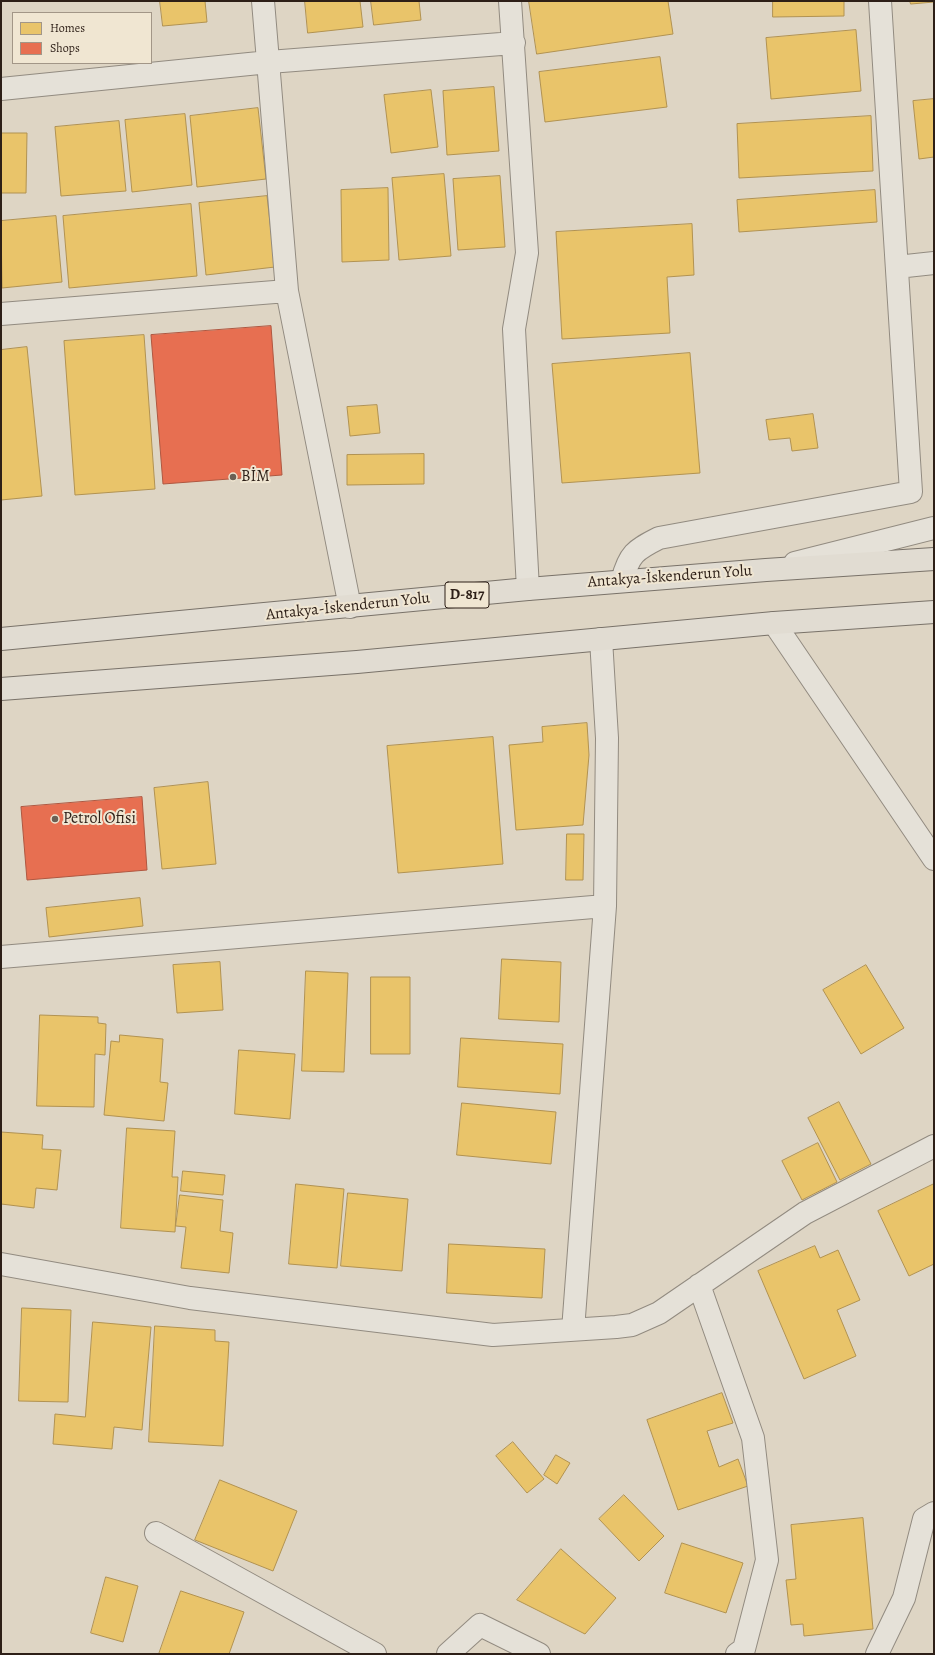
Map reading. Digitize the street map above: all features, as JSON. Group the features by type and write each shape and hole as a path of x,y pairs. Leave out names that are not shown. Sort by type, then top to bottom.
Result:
{"highway":[{"name":"Antakya-İskenderun Yolu","path":"1,640 528,589 766,570 934,559"},
{"path":"1,689 357,662 774,623 934,612"}],"street":[{"path":"263,1 287,291 350,607"},
{"path":"510,1 527,253 514,329 528,589"},
{"path":"622,581 626,564 633,554 645,545 659,538 911,492 880,1"},
{"path":"1,90 269,62 514,43"},
{"path":"897,267 934,263"},
{"path":"1,314 287,291"},
{"path":"766,570 934,528"},
{"path":"774,623 934,859"},
{"path":"573,1330 605,906 607,738 601,639"},
{"path":"1,957 605,906"},
{"path":"1,1264 190,1298 493,1335 632,1325 659,1313 805,1213 934,1146"},
{"path":"699,1285 753,1438 767,1560 744,1649 737,1654"},
{"path":"877,1654 904,1598 924,1519 934,1513"},
{"path":"156,1533 374,1654"},
{"path":"448,1654 480,1625 539,1654"}],"building: Homes":[{"path":"160,1 205,1 207,22 163,26"},
{"path":"305,1 360,1 363,27 308,33"},
{"path":"371,1 419,1 421,20 374,25"},
{"path":"529,1 668,1 673,34 537,54"},
{"path":"773,1 844,1 844,16 773,17"},
{"path":"910,1 934,1 934,2 911,4"},
{"path":"856,30 861,91 771,99 766,38"},
{"path":"660,57 667,107 545,122 539,72"},
{"path":"494,87 499,151 447,155 443,91"},
{"path":"431,90 438,147 391,153 384,95"},
{"path":"934,99 934,157 919,159 913,101"},
{"path":"258,108 266,179 197,187 190,116"},
{"path":"185,114 192,185 132,192 125,120"},
{"path":"871,116 873,171 739,178 737,124"},
{"path":"119,121 126,191 61,196 55,127"},
{"path":"1,133 27,133 26,193 1,193"},
{"path":"444,174 451,256 399,260 392,178"},
{"path":"500,176 505,247 458,250 453,179"},
{"path":"388,188 389,260 342,262 341,190"},
{"path":"875,190 877,222 739,232 737,200"},
{"path":"267,196 275,267 206,275 199,203"},
{"path":"191,204 197,276 69,288 63,216"},
{"path":"56,216 62,282 2,288 1,221"},
{"path":"692,224 694,275 667,277 670,333 562,339 556,232"},
{"path":"144,335 155,489 75,495 64,341"},
{"path":"27,347 42,496 1,500 1,350"},
{"path":"690,353 700,473 562,483 552,364"},
{"path":"377,405 380,433 350,436 347,407"},
{"path":"813,414 818,448 792,451 790,438 769,440 766,420"},
{"path":"424,454 424,484 347,485 347,455"},
{"path":"587,723 589,755 583,825 516,830 509,745 543,742 542,727"},
{"path":"493,737 503,864 398,873 387,746"},
{"path":"208,782 216,864 162,869 154,788"},
{"path":"567,834 584,834 583,880 566,880"},
{"path":"140,898 143,926 49,937 46,908"},
{"path":"502,959 561,962 559,1022 499,1019"},
{"path":"220,962 223,1010 177,1013 173,965"},
{"path":"866,965 904,1028 861,1054 823,990"},
{"path":"306,971 348,973 344,1072 302,1071"},
{"path":"371,977 410,977 410,1054 371,1054"},
{"path":"40,1015 98,1017 98,1023 106,1024 105,1055 95,1054 94,1107 37,1106"},
{"path":"120,1035 163,1039 160,1082 168,1083 164,1121 104,1115 111,1041 119,1042"},
{"path":"461,1038 563,1044 560,1094 458,1087"},
{"path":"239,1050 295,1054 290,1119 235,1114"},
{"path":"839,1102 871,1164 840,1180 808,1118"},
{"path":"462,1103 556,1112 551,1164 457,1155"},
{"path":"127,1128 175,1131 172,1177 178,1177 175,1232 121,1228"},
{"path":"1,1132 43,1135 42,1149 61,1150 57,1190 36,1188 34,1208 1,1204"},
{"path":"818,1143 837,1182 802,1200 782,1161"},
{"path":"183,1171 225,1175 223,1195 181,1191"},
{"path":"296,1184 344,1189 337,1268 289,1264"},
{"path":"934,1184 934,1264 909,1276 878,1211"},
{"path":"348,1193 408,1199 402,1271 341,1266"},
{"path":"180,1195 223,1200 220,1231 233,1233 229,1273 181,1268 186,1227 176,1226"},
{"path":"449,1244 545,1249 542,1298 447,1293"},
{"path":"815,1246 820,1258 838,1250 860,1300 837,1310 856,1356 804,1379 758,1271"},
{"path":"22,1308 71,1310 68,1402 19,1401"},
{"path":"93,1322 151,1327 142,1430 114,1427 112,1449 53,1444 55,1414 85,1417"},
{"path":"155,1326 215,1330 215,1341 229,1342 223,1446 149,1442"},
{"path":"722,1393 733,1423 707,1431 719,1467 738,1459 748,1486 678,1510 647,1420"},
{"path":"513,1442 544,1479 527,1493 496,1456"},
{"path":"556,1455 570,1463 557,1484 544,1475"},
{"path":"220,1480 297,1511 273,1571 195,1540"},
{"path":"624,1495 664,1536 639,1561 599,1519"},
{"path":"863,1518 873,1629 804,1636 803,1624 791,1625 786,1580 796,1579 791,1525"},
{"path":"682,1543 743,1563 726,1613 665,1593"},
{"path":"561,1549 616,1598 585,1634 517,1600"},
{"path":"106,1577 138,1586 123,1642 91,1633"},
{"path":"181,1591 244,1612 229,1654 159,1654"}],"building: Shops":[{"path":"271,326 282,475 163,484 151,335"},
{"path":"142,797 147,870 27,880 21,807"}],"place":[{"name":"BİM","path":"233,477"},
{"name":"Petrol Ofisi","path":"55,819"}]}
